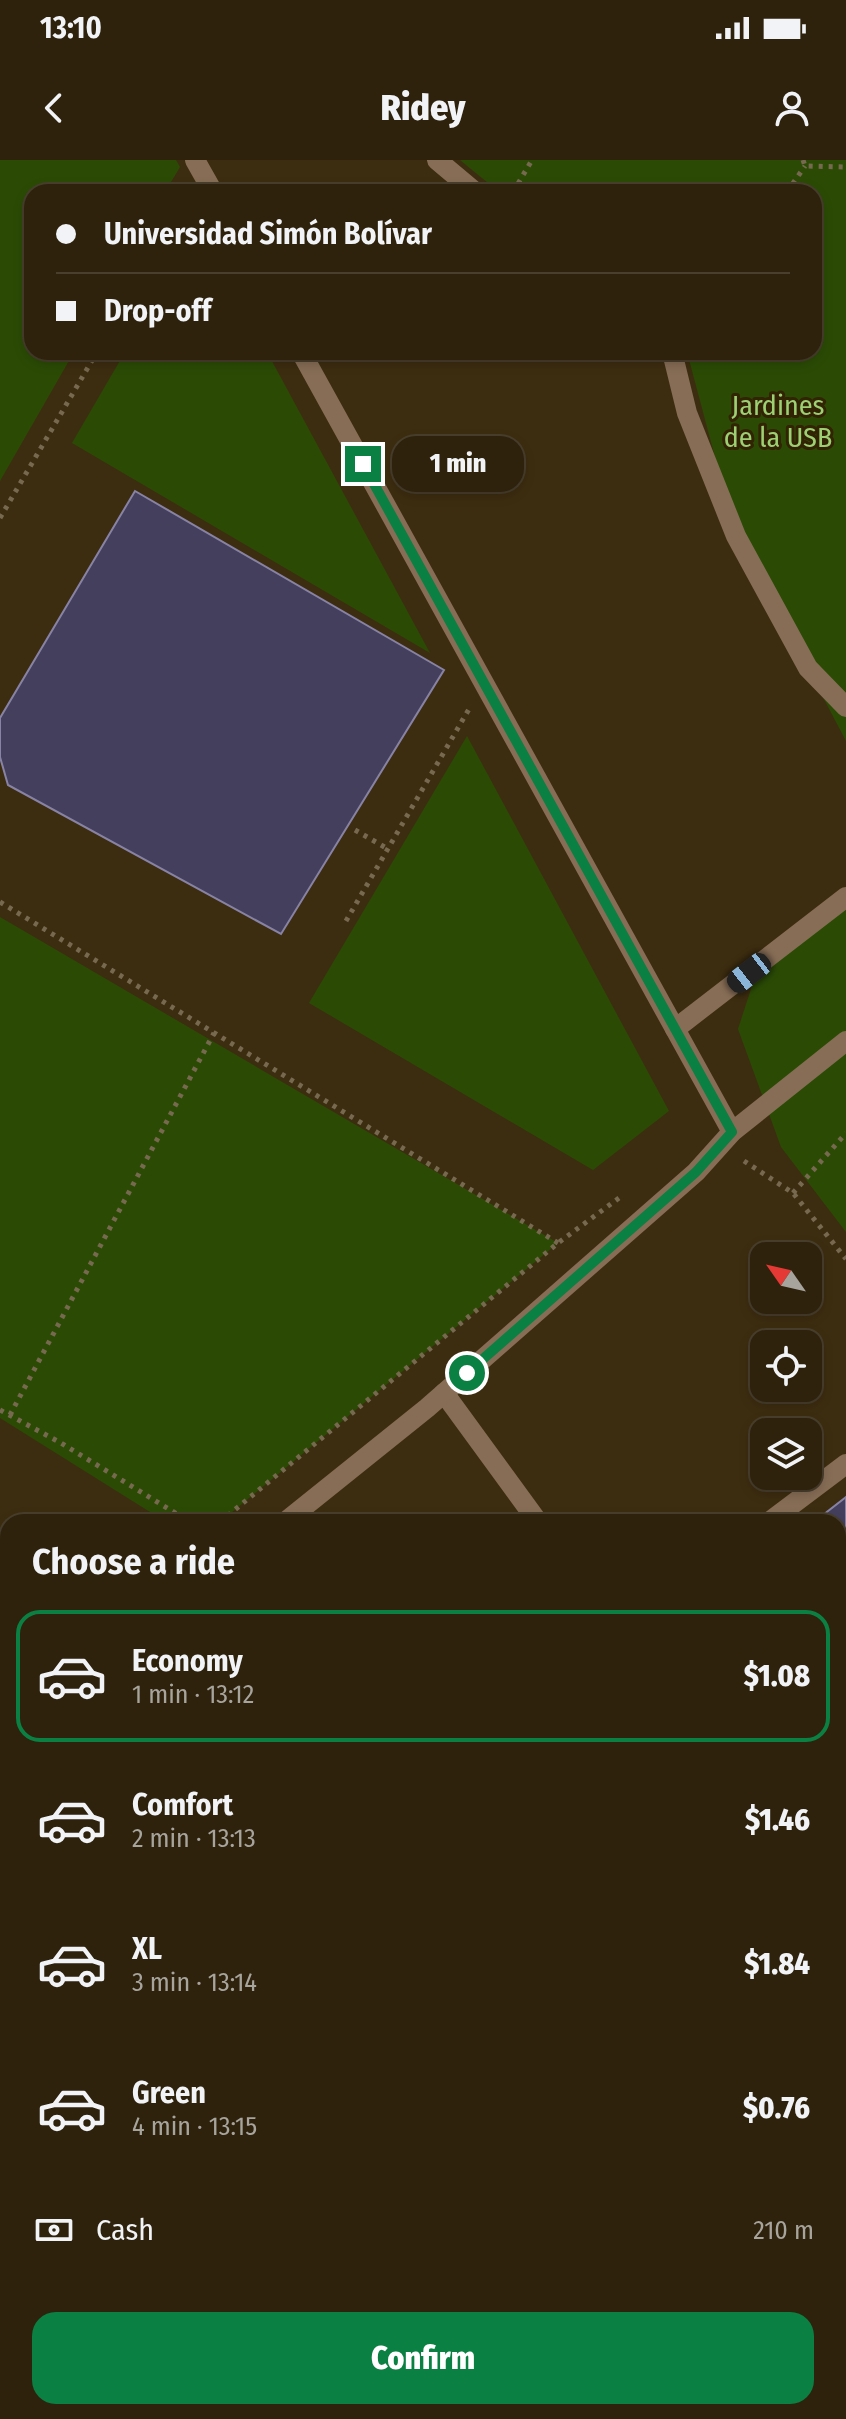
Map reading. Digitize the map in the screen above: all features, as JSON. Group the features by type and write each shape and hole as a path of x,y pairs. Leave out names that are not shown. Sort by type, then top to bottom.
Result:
{"lane":[{"path":"195,160 208,184"},
{"path":"437,160 466,184"},
{"path":"305,360 675,1029 726,1139"},
{"path":"674,360 687,413 736,536 808,668 846,707"},
{"path":"675,1029 846,897"},
{"path":"295,1514 444,1393 696,1172 726,1139 846,1041"},
{"path":"444,1393 532,1514"},
{"path":"780,1514 846,1464"}],"path":[{"path":"518,184 532,160"},
{"path":"792,184 804,163 846,167"},
{"path":"0,518 92,360"},
{"path":"346,921 472,705 479,719"},
{"path":"355,830 388,849"},
{"path":"0,902 558,1243"},
{"path":"10,1415 214,1033"},
{"path":"793,1193 846,1133"},
{"path":"726,1139 793,1193 846,1259"},
{"path":"230,1514 558,1243 631,1189"},
{"path":"0,1410 61,1443 177,1514"}],"green space":[{"path":"0,160 176,160 180,167 170,184 24,184 24,360 69,360 0,481"},
{"name":"Jardines de la USB","path":"460,160 846,160 846,741 734,528 689,360 822,360 822,184 489,184"},
{"path":"120,360 271,360 430,653 72,443"},
{"path":"467,736 669,1111 593,1170 309,1003"},
{"path":"846,891 846,1232 781,1147 738,1029 762,955"},
{"path":"0,917 558,1243 230,1514 153,1514 0,1418"}],"building":[{"path":"135,491 444,670 281,934 8,785 0,757 0,718"},
{"path":"846,1497 846,1514 824,1514"}],"route":[{"path":"363,464 732,1132 696,1172 467,1373"}]}
